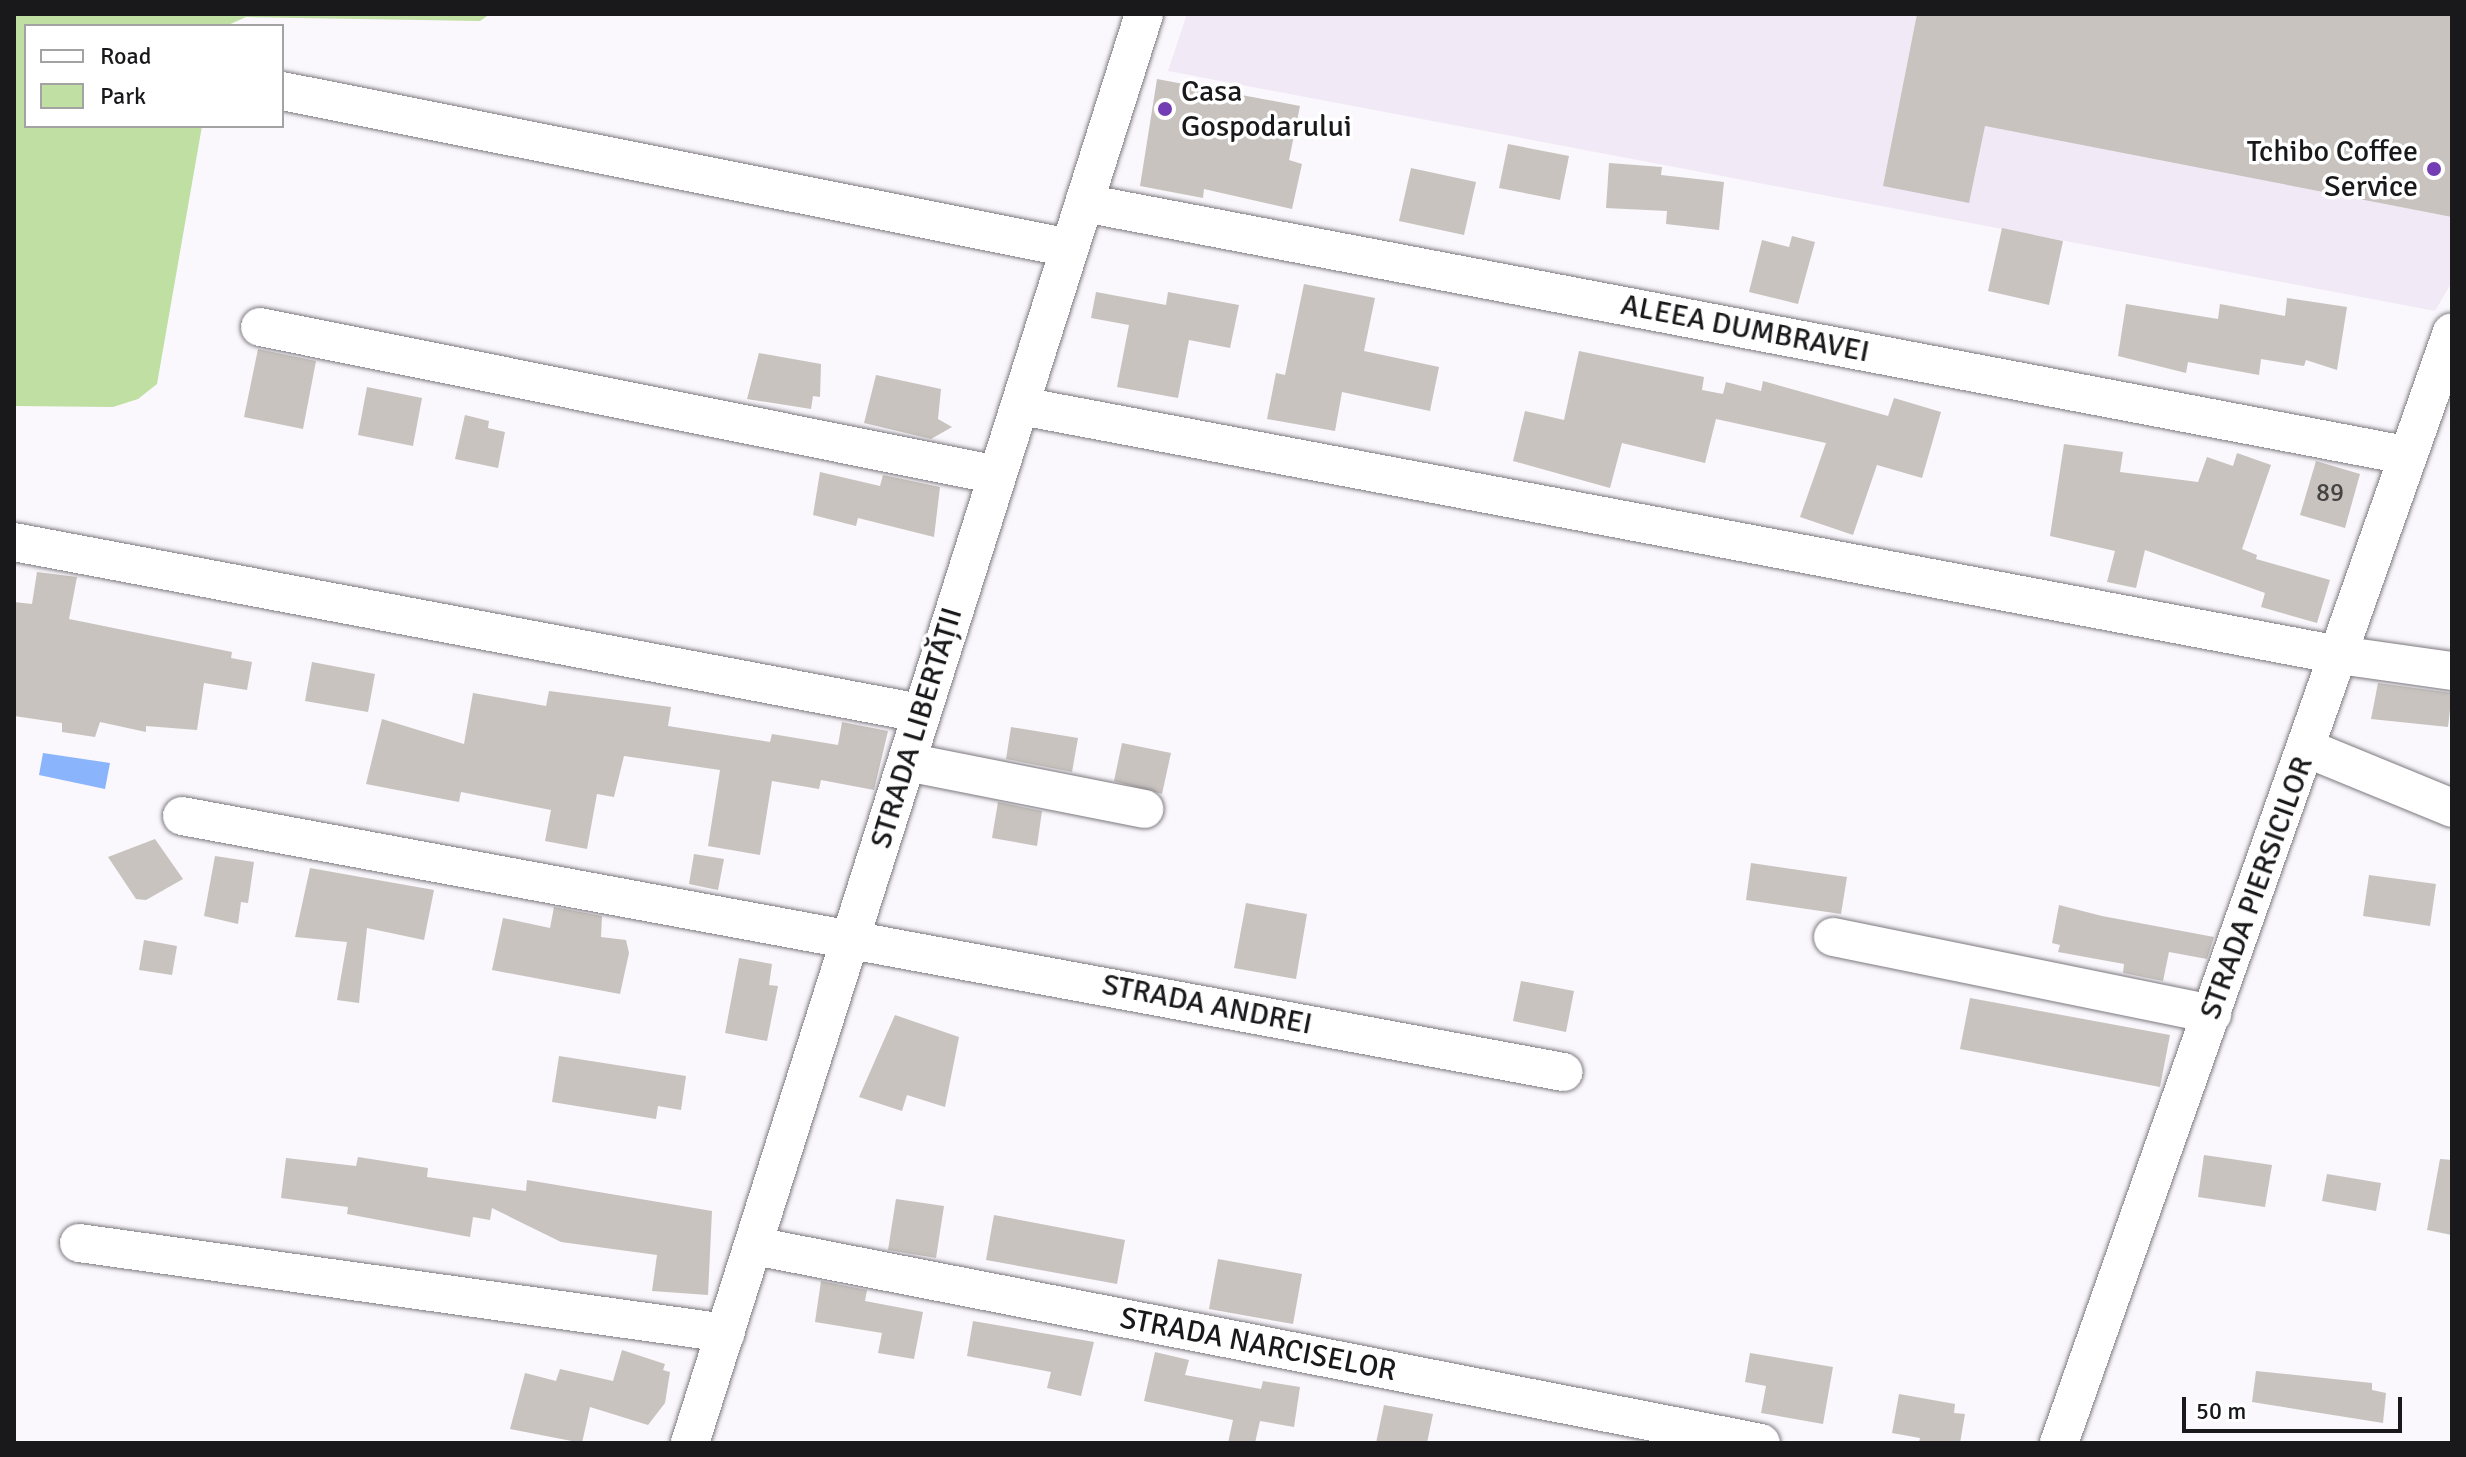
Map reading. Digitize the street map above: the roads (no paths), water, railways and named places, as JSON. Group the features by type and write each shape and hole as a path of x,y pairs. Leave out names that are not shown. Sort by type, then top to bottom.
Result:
{"street":[{"name":"STRADA LIBERTĂȚII","path":"690,1443 1144,14"},
{"path":"284,91 1070,248"},
{"name":"ALEEA DUMBRAVEI","path":"1084,203 2405,455"},
{"path":"260,327 997,475"},
{"name":"STRADA PIERSICILOR","path":"2059,1443 2339,655 2405,455 2452,332"},
{"path":"1021,406 2339,655 2452,671"},
{"path":"14,542 920,713"},
{"path":"2306,748 2452,808"},
{"path":"907,762 1144,809"},
{"name":"STRADA ANDREI","path":"182,816 1563,1072"},
{"path":"1833,937 2212,1014"},
{"path":"79,1243 726,1333"},
{"name":"STRADA NARCISELOR","path":"755,1246 1761,1443"}],"water":[{"path":"43,753 110,763 105,789 39,775"}],"place":[{"name":"Casa Gospodarului","path":"1165,109"},
{"name":"Tchibo Coffee Service","path":"2434,169"}]}
